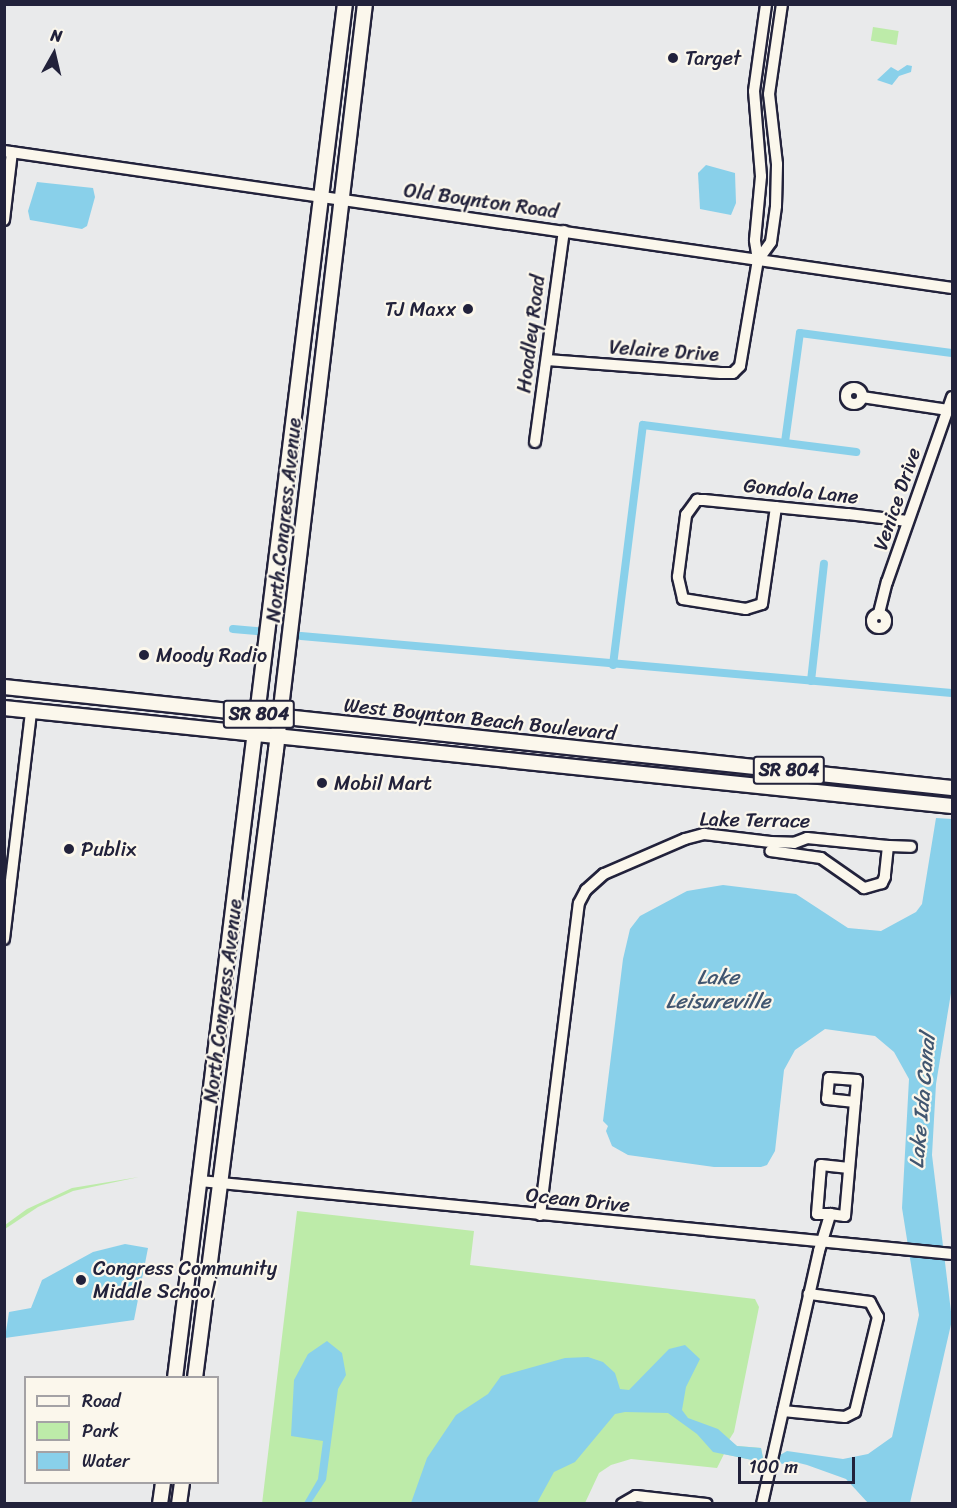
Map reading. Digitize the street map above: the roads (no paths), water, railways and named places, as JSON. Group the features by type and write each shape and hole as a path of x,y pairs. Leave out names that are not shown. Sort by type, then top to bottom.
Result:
{"main road":[{"name":"North Congress Avenue","path":"175,1376 226,957 259,714 345,4"},
{"name":"North Congress Avenue","path":"195,1376 278,736 311,441 365,4"},
{"path":"300,374 315,409"},
{"path":"297,398 311,441"},
{"name":"West Boynton Beach Boulevard","path":"4,687 952,788"},
{"name":"West Boynton Beach Boulevard","path":"4,708 952,806"},
{"path":"505,760 526,743"},
{"path":"534,763 557,746"},
{"path":"231,929 249,950"},
{"path":"226,957 244,990"},
{"path":"160,1503 163,1484"},
{"path":"179,1503 182,1484"}],"street":[{"path":"758,260 755,240 761,176 754,91 766,4"},
{"path":"758,260 771,242 776,206 777,164 769,94 782,4"},
{"name":"Old Boynton Road","path":"8,151 952,288"},
{"path":"4,220 8,151"},
{"name":"Hoadley Road","path":"535,442 564,231"},
{"name":"Velaire Drive","path":"547,360 733,373 742,358 758,260"},
{"path":"862,397 948,410"},
{"name":"Venice Drive","path":"879,614 908,521 952,397"},
{"name":"Gondola Lane","path":"776,507 765,596 759,607 746,609 693,603 680,594 678,577 686,515 691,502 704,500 776,507 908,521"},
{"path":"4,939 31,711"},
{"name":"Lake Terrace","path":"540,1215 579,903 590,886 604,874 699,835 789,843 807,838 888,846 883,881 869,888 860,887 821,858 770,851"},
{"path":"888,846 911,847"},
{"path":"849,1168 821,1165 817,1214 845,1216 855,1102"},
{"name":"Ocean Drive","path":"200,1181 950,1254"},
{"path":"762,1503 809,1294 830,1214"},
{"path":"783,1411 845,1417 855,1412 878,1317 870,1302 809,1294"},
{"path":"622,1503 636,1496 707,1503"}],"water":[{"path":"907,65 912,66 911,72 899,76 892,85 877,80 891,67 898,71"},
{"path":"706,165 735,173 736,203 731,215 700,209 698,173"},
{"path":"37,182 93,188 95,197 87,226 82,229 30,220 28,211"},
{"name":"Lake Leisureville","path":"936,818 952,819 952,987 936,1084 932,1155 952,1320 910,1503 868,1503 846,1479 807,1465 791,1461 782,1464 779,1461 780,1455 787,1451 843,1459 868,1454 892,1437 919,1315 902,1208 909,1079 894,1052 875,1036 825,1029 795,1050 784,1070 775,1151 767,1165 761,1167 714,1167 628,1155 612,1146 606,1131 608,1126 603,1121 623,959 630,929 640,916 687,891 723,885 796,894 848,928 881,931 916,912 922,904"},
{"path":"125,1244 148,1248 134,1320 5,1338 9,1312 31,1308 42,1280 93,1252"},
{"path":"327,1341 342,1353 346,1375 338,1389 326,1480 311,1503 304,1503 318,1479 323,1441 291,1436 294,1380 308,1354"},
{"path":"685,1345 700,1359 686,1387 682,1410 688,1418 718,1429 737,1446 761,1448 763,1458 757,1461 713,1452 697,1434 668,1413 625,1412 615,1414 575,1462 554,1472 537,1503 411,1503 427,1458 456,1415 488,1394 501,1376 565,1358 588,1357 603,1362 615,1373 620,1389 629,1390 669,1349"}],"waterway":[{"path":"785,442 800,333 952,353"},
{"path":"613,665 643,425 856,452"},
{"path":"811,681 824,564"},
{"path":"233,629 258,631"},
{"path":"301,636 952,693"}],"place":[{"name":"Target","path":"673,58"},
{"name":"TJ Maxx","path":"468,309"},
{"name":"Moody Radio","path":"144,655"},
{"name":"Mobil Mart","path":"322,783"},
{"name":"Publix","path":"69,849"},
{"name":"Congress Community Middle School","path":"81,1280"}],"water label":[{"name":"Lake Ida Canal","path":"922,1101"}]}
